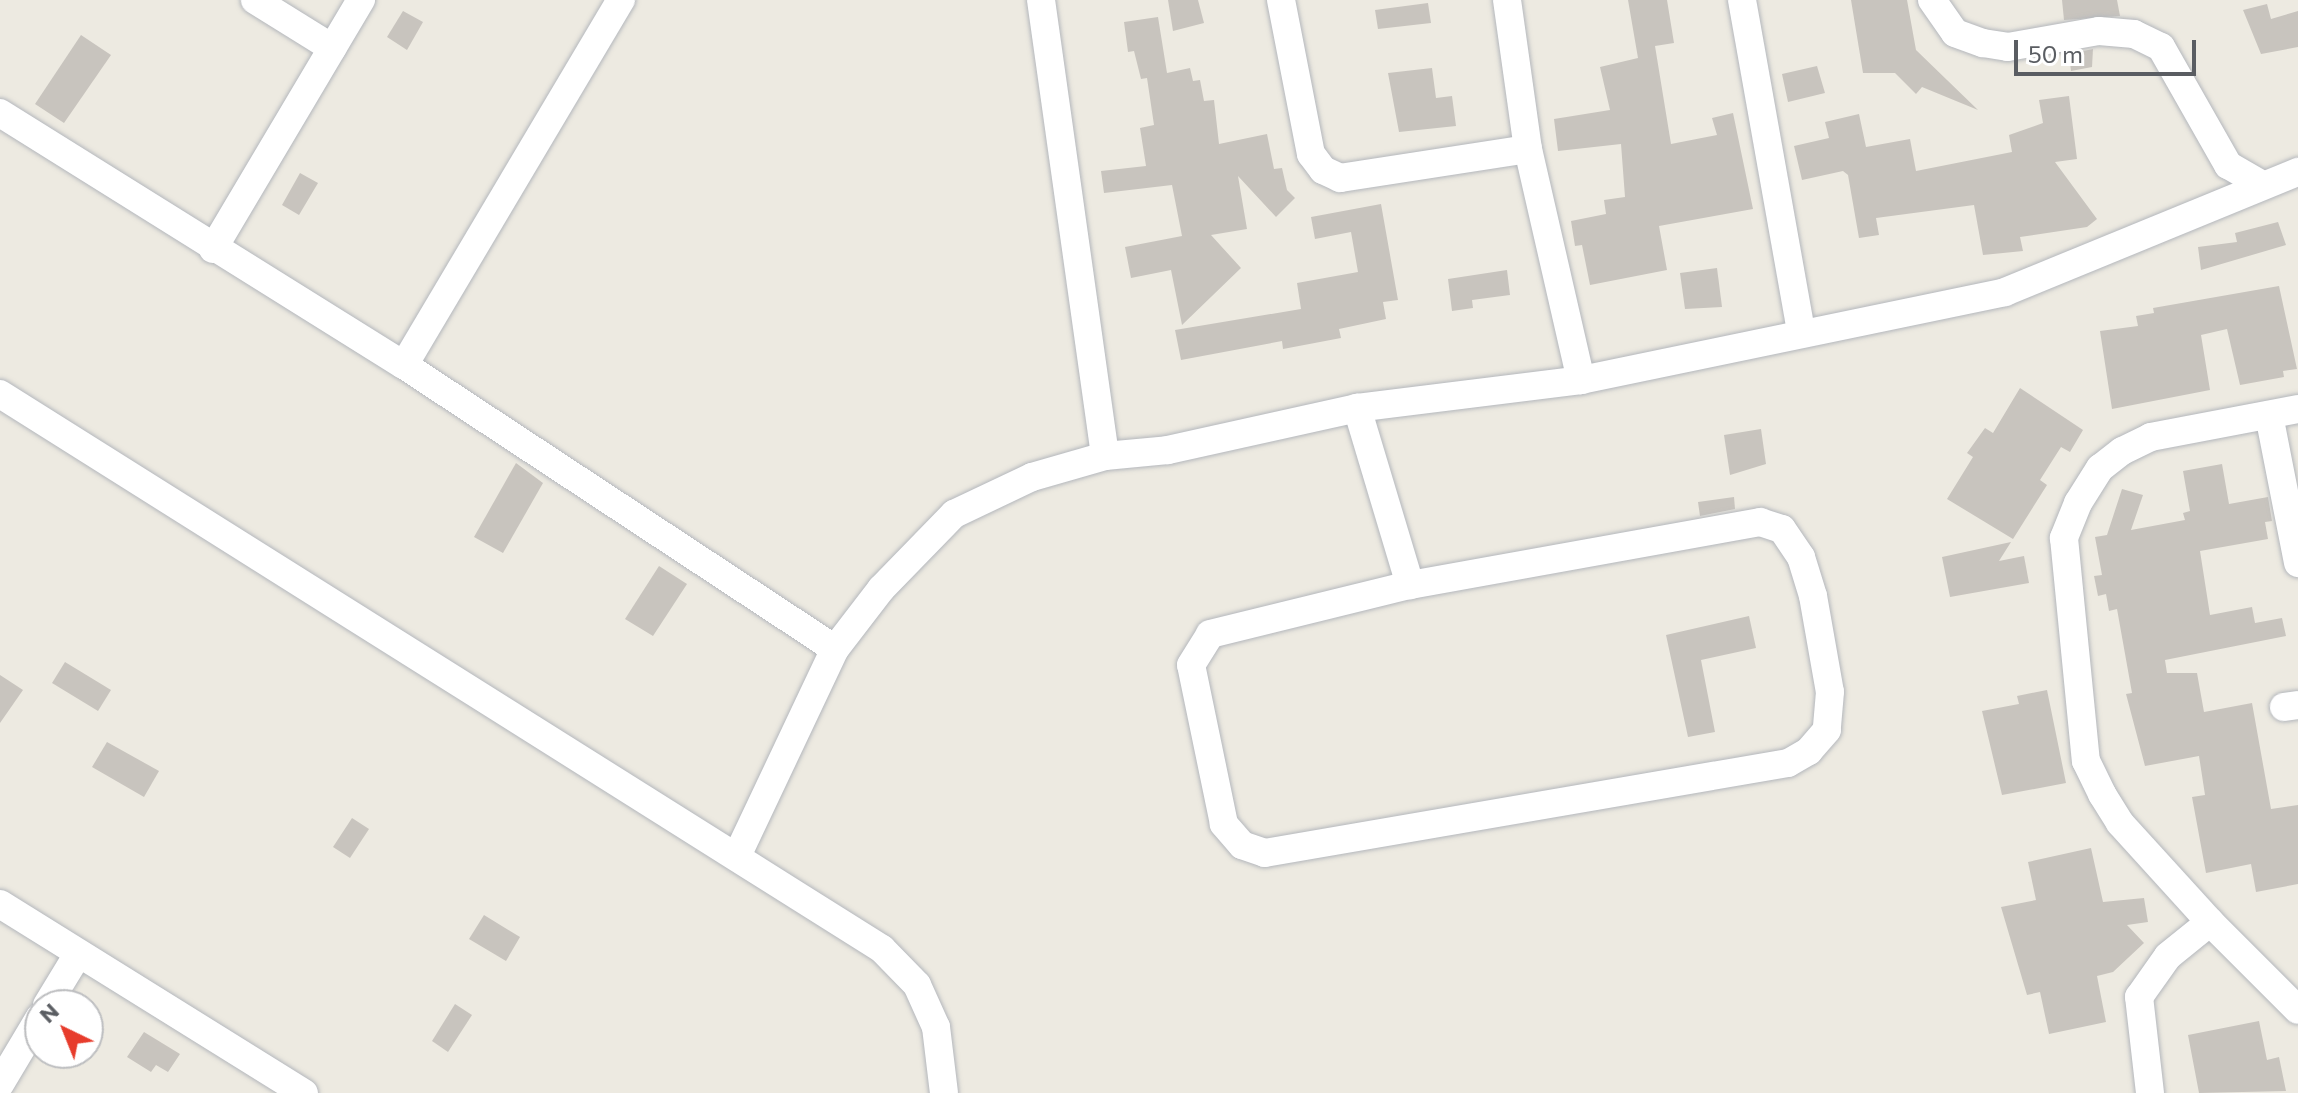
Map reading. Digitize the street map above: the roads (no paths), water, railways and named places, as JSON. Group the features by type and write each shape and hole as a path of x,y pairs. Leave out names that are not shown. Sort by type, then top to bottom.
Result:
{"street":[{"path":"255,0 332,48"},
{"path":"213,249 361,0"},
{"path":"404,365 621,0"},
{"path":"1041,0 1105,456"},
{"path":"1281,0 1311,154 1323,170 1340,178 1528,149"},
{"path":"1507,0 1528,149 1581,380"},
{"path":"1742,0 1801,331"},
{"path":"1932,0 1955,33 1983,43 2008,47 2099,31 2134,34 2161,47 2228,165 2262,185"},
{"path":"0,113 213,249 404,365 835,649"},
{"path":"737,856 835,649 881,589 954,514 1032,477 1105,456 1168,450 1357,408 1581,380 1801,331 2005,292 2298,172"},
{"path":"0,394 882,949 917,985 936,1027 944,1093"},
{"path":"1357,408 1410,585"},
{"path":"2298,409 2151,437 2122,451 2100,468 2085,491 2064,538 2086,761 2120,823 2210,922 2298,1010"},
{"path":"2269,415 2298,563"},
{"path":"1760,522 1782,529 1801,557 1813,596 1830,692 1827,730 1809,751 1788,763 1265,853 1242,845 1224,824 1191,665 1199,645 1210,634 1410,585 1760,522"},
{"path":"0,904 304,1093"},
{"path":"2150,1093 2139,997 2168,956 2210,922"},
{"path":"57,989 78,954"},
{"path":"0,1084 24,1044"}]}
